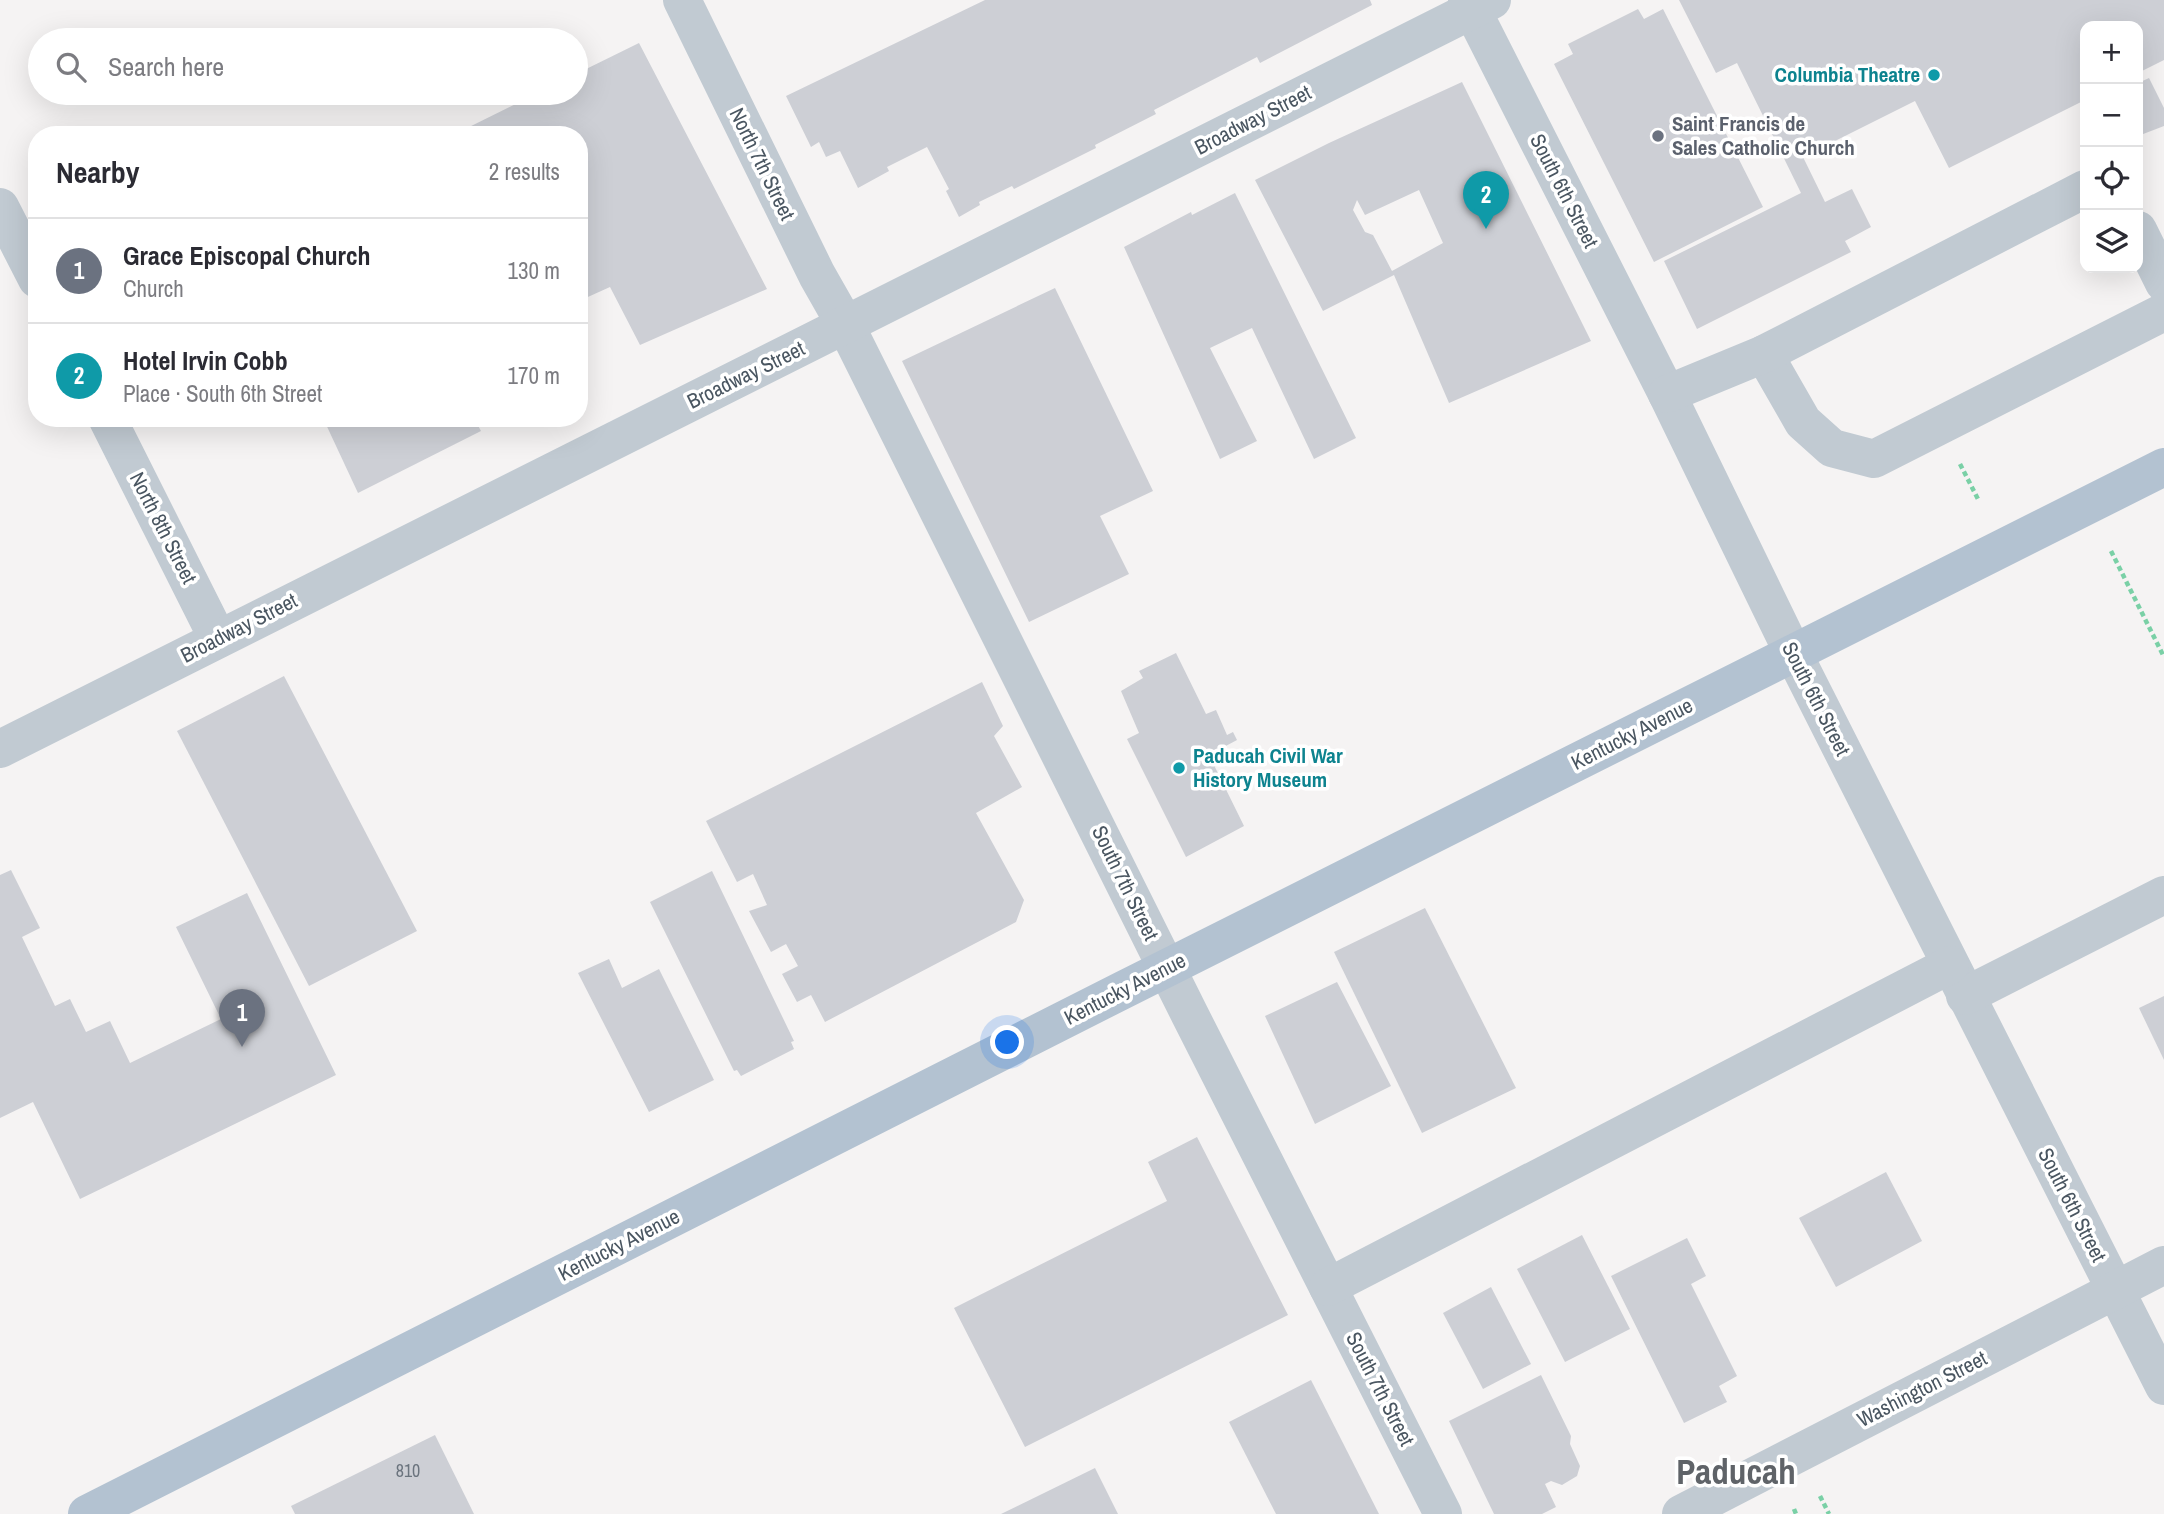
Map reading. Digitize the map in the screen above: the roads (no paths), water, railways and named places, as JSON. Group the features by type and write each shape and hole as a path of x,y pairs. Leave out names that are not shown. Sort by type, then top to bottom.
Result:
{"main road":[{"name":"Kentucky Avenue","path":"88,1514 2164,467"}],"street":[{"name":"North 7th Street","path":"682,0 817,275 845,326"},
{"name":"Broadway Street","path":"0,749 845,326 1477,3"},
{"name":"South 6th Street","path":"1477,3 1793,653 2164,1386"},
{"path":"1667,394 1764,354 2080,192"},
{"path":"0,206 28,261"},
{"path":"2143,240 2164,283"},
{"path":"1764,354 1803,422 1832,448 1874,458 2164,312"},
{"name":"South 7th Street","path":"845,326 1443,1514"},
{"name":"North 8th Street","path":"112,427 218,639"},
{"path":"1328,1287 1957,980 2164,895"},
{"name":"Washington Street","path":"1681,1514 2164,1265"}],"place":[{"name":"Columbia Theatre","path":"1934,75"},
{"name":"Saint Francis de Sales Catholic Church","path":"1658,136"},
{"name":"Hotel Irvin Cobb","path":"1486,229"},
{"name":"Paducah Civil War History Museum","path":"1179,768"},
{"name":"Grace Episcopal Church","path":"242,1047"}],"district":[{"name":"Paducah","path":"1736,1472"}]}
